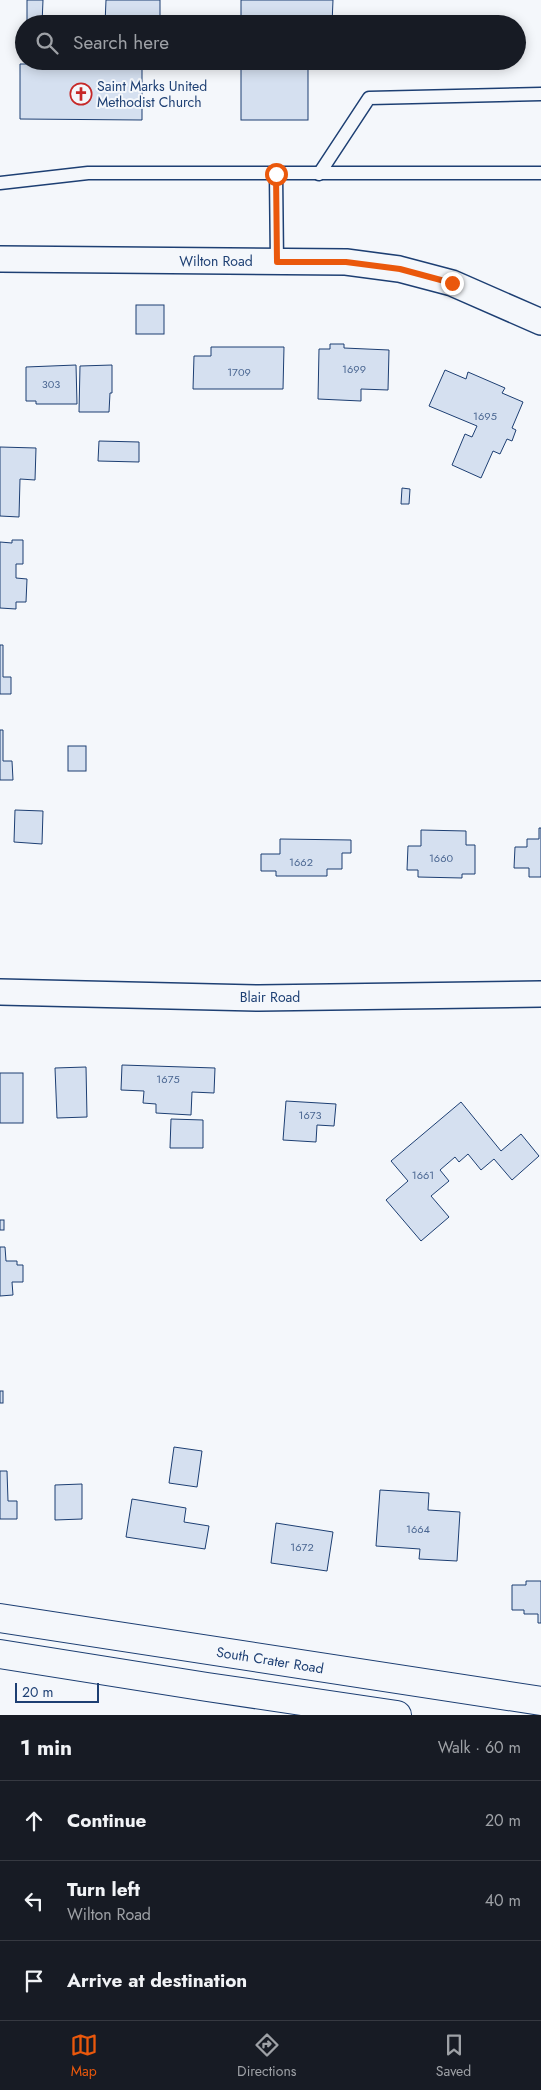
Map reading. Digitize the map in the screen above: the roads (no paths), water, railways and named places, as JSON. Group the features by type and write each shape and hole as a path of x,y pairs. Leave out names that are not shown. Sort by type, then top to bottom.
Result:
{"main road":[{"name":"South Crater Road","path":"0,1618 541,1701"},
{"path":"0,1654 217,1689 397,1715"}],"street":[{"name":"Wilton Road","path":"0,259 346,262 400,269 452,283 541,322"},
{"name":"Blair Road","path":"0,992 259,998 541,994"}],"lane":[{"path":"319,174 369,98 541,94"},
{"path":"0,183 88,173 541,173"},
{"path":"276,174 277,262"}],"place":[{"name":"Saint Marks United Methodist Church","path":"81,94"}]}
